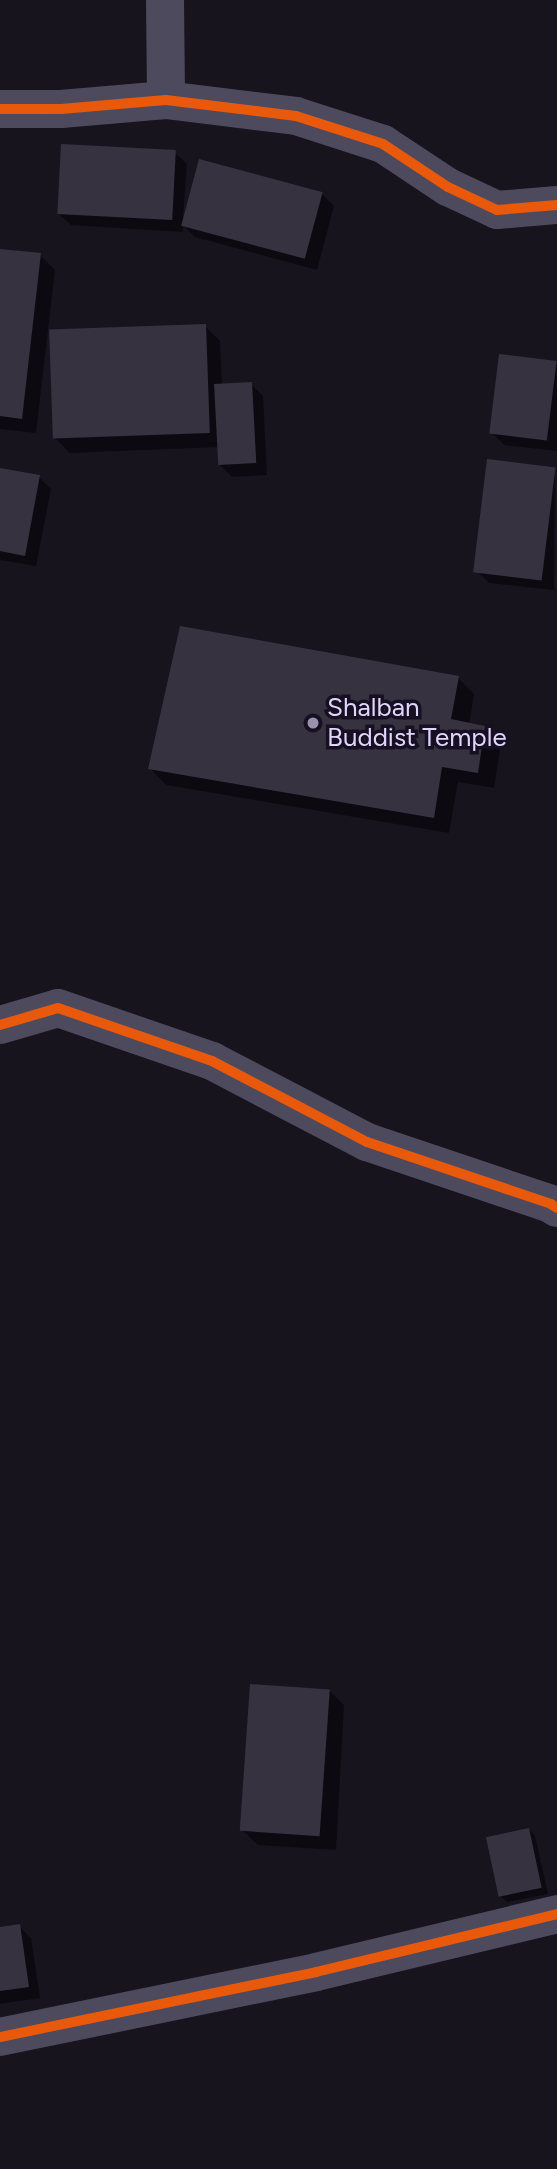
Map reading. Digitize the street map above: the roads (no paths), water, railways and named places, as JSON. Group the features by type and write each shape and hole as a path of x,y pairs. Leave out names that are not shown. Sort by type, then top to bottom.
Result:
{"street":[{"path":"165,0 166,100"},
{"path":"0,109 61,109 166,100 296,116 383,144 448,187 497,210 557,205"},
{"path":"0,1025 58,1008 212,1061 367,1142 557,1208"},
{"path":"0,2037 316,1972 557,1914"}],"place":[{"name":"Shalban Buddist Temple","path":"313,723"}]}
